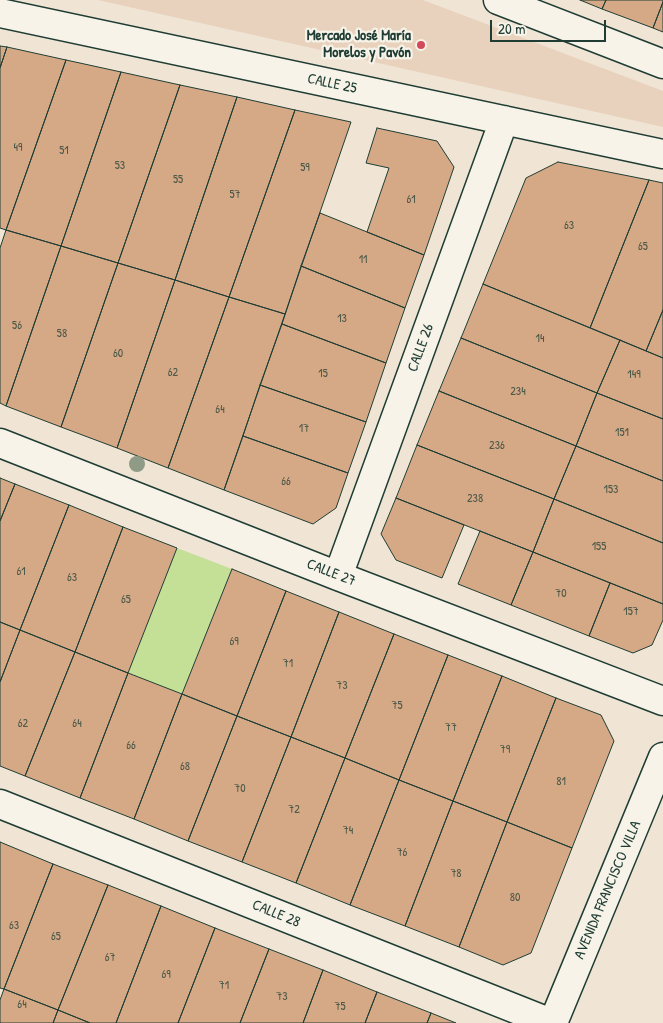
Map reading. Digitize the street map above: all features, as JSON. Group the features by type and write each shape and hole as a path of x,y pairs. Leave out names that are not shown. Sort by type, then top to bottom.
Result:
{"street":[{"path":"498,0 663,64"},
{"name":"CALLE 25","path":"0,13 663,154"},
{"name":"CALLE 26","path":"338,576 504,120"},
{"name":"CALLE 27","path":"0,443 663,701"},
{"name":"AVENIDA FRANCISCO VILLA","path":"552,1023 663,757"},
{"name":"CALLE 28","path":"0,804 552,1023"}],"shaded area":[{"name":"Mercado José María Morelos y Pavón","path":"98,0 423,0 663,91 663,127"}],"green space":[{"path":"177,548 232,569 182,694 128,673"}],"building":[{"path":"580,0 606,0 602,9"},
{"path":"606,0 663,0 663,2 653,28 602,9"},
{"path":"663,2 663,32 653,28"},
{"path":"0,46 7,47 0,68"},
{"path":"7,47 66,60 6,230 0,228 0,68"},
{"path":"66,60 121,72 61,246 6,230"},
{"path":"121,72 180,85 118,263 61,246"},
{"path":"180,85 237,97 175,280 118,263"},
{"path":"237,97 295,110 229,297 175,280"},
{"path":"295,110 351,122 285,314 229,297"},
{"path":"377,128 437,141 454,167 424,255 367,232 389,168 366,163"},
{"path":"558,162 649,180 590,328 483,284 526,178"},
{"path":"649,180 663,183 663,310 646,351 590,328"},
{"path":"320,213 424,255 405,308 301,266"},
{"path":"6,230 61,246 6,406 0,403 0,248"},
{"path":"61,246 118,263 61,427 6,406"},
{"path":"118,263 175,280 117,448 61,427"},
{"path":"301,266 405,308 386,363 282,324"},
{"path":"175,280 229,297 168,468 117,448"},
{"path":"483,284 620,340 597,393 461,338"},
{"path":"229,297 285,314 224,490 168,468"},
{"path":"663,310 663,358 646,351"},
{"path":"282,324 386,363 366,422 260,385"},
{"path":"461,338 597,393 576,446 439,391"},
{"path":"620,340 663,358 663,419 597,393"},
{"path":"260,385 366,422 348,473 243,436"},
{"path":"439,391 576,446 554,499 417,445"},
{"path":"597,393 663,419 663,481 576,446"},
{"path":"243,436 348,473 336,508 313,524 224,490"},
{"path":"417,445 554,499 533,552 396,498"},
{"path":"576,446 663,481 663,543 554,499"},
{"path":"0,478 15,484 0,521"},
{"path":"15,484 69,505 20,630 0,622 0,521"},
{"path":"396,498 464,525 442,578 396,560 381,534"},
{"path":"554,499 663,543 663,604 533,552"},
{"path":"69,505 123,527 75,652 20,630"},
{"path":"123,527 177,548 128,673 75,652"},
{"path":"480,531 533,552 511,605 458,584"},
{"path":"533,552 610,583 589,636 511,605"},
{"path":"232,569 286,591 237,716 182,694"},
{"path":"610,583 663,604 663,620 652,645 633,653 589,636"},
{"path":"286,591 339,612 291,737 237,716"},
{"path":"339,612 394,634 345,758 291,737"},
{"path":"0,622 20,630 0,682"},
{"path":"20,630 75,652 25,776 0,766 0,682"},
{"path":"394,634 448,655 399,780 345,758"},
{"path":"75,652 128,673 80,798 25,776"},
{"path":"448,655 502,676 453,801 399,780"},
{"path":"128,673 182,694 134,819 80,798"},
{"path":"502,676 556,698 507,822 453,801"},
{"path":"182,694 237,716 188,841 134,819"},
{"path":"556,698 601,715 614,741 572,848 507,822"},
{"path":"237,716 291,737 242,862 188,841"},
{"path":"291,737 345,758 296,883 242,862"},
{"path":"345,758 399,780 350,905 296,883"},
{"path":"399,780 453,801 405,926 350,905"},
{"path":"453,801 507,822 459,947 405,926"},
{"path":"507,822 572,848 531,953 503,965 459,947"},
{"path":"0,842 53,864 4,989 0,988"},
{"path":"53,864 108,885 58,1010 4,989"},
{"path":"108,885 161,906 116,1023 90,1023 58,1010"},
{"path":"161,906 215,928 178,1023 116,1023"},
{"path":"215,928 269,949 240,1023 178,1023"},
{"path":"269,949 323,970 303,1023 240,1023"},
{"path":"323,970 377,992 365,1023 303,1023"},
{"path":"4,989 58,1010 53,1023 0,1023 0,1000"},
{"path":"377,992 431,1013 427,1023 365,1023"},
{"path":"58,1010 90,1023 53,1023"},
{"path":"431,1013 456,1023 427,1023"}],"place":[{"name":"Mercado José María Morelos y Pavón","path":"421,45"}]}
